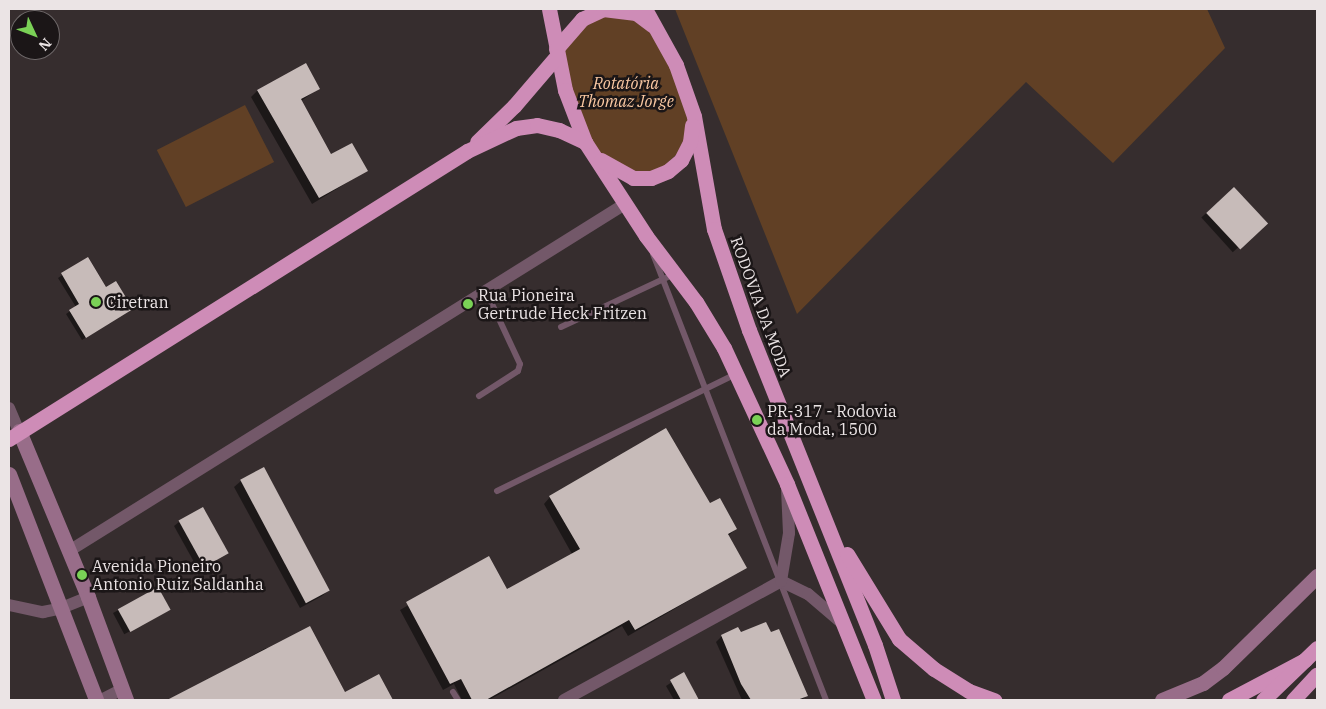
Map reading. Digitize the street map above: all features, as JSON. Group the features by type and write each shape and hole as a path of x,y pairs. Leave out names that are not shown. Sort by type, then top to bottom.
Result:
{"highway":[{"path":"548,9 565,90 585,142 646,236 668,277 696,302 736,374 787,484 869,696"},
{"path":"467,151 514,106 582,19 603,9 636,13 659,30"},
{"path":"594,155 611,169 633,178 651,178 668,171 681,160 690,142 694,116 676,65 659,30 646,9"},
{"name":"RODOVIA DA MODA","path":"694,116 714,229 749,330 893,700"},
{"path":"14,435 467,151 516,128 537,125 559,130 585,142"},
{"path":"818,504 875,604 899,638 934,670 969,691 994,700"},
{"path":"1263,700 1317,648"},
{"path":"1228,700 1305,660"},
{"path":"1293,700 1317,674"}],"street":[{"path":"69,551 626,204"},
{"path":"9,408 14,435 69,551 88,597 123,695 100,700"},
{"path":"9,474 59,609 96,700"},
{"path":"781,581 789,533 787,484"},
{"path":"1162,700 1204,683 1223,668 1317,576"},
{"path":"781,581 808,594 842,624"},
{"path":"564,700 781,581"},
{"path":"9,605 43,612 59,609 88,597"}],"lane":[{"path":"561,327 668,277 706,390 826,700"},
{"path":"479,396 518,371 520,364 486,291"},
{"path":"497,491 736,374"},
{"path":"453,692 458,700"}],"green space":[{"name":"Rotatória Thomaz Jorge","path":"620,9 659,30 694,116 690,142 651,178 594,155 556,57 574,27"},
{"path":"675,9 1207,9 1225,48 1113,163 1026,82 797,314"},
{"path":"245,105 274,162 186,207 157,150"}],"building":[{"path":"306,63 320,89 301,99 331,154 352,143 368,171 319,198 257,90"},
{"path":"1234,187 1268,224 1240,249 1206,213"},
{"path":"88,257 106,287 116,281 133,309 86,338 69,310 79,304 61,273"},
{"path":"666,428 710,503 720,498 737,529 728,534 747,568 635,630 629,620 486,700 472,700 461,679 450,684 406,602 489,556 507,589 580,549 549,496"},
{"path":"264,467 330,591 306,603 240,480"},
{"path":"203,507 229,553 204,567 179,521"},
{"path":"158,587 171,610 130,632 118,609"},
{"path":"766,622 771,632 779,629 808,696 797,700 751,700 741,684 721,635 738,627 741,632"},
{"path":"310,626 345,692 379,674 393,700 167,700"},
{"path":"684,672 699,700 681,700 670,680"}],"place":[{"name":"Ciretran","path":"96,302"},
{"name":"Rua Pioneira Gertrude Heck Fritzen","path":"468,304"},
{"name":"PR-317 - Rodovia da Moda, 1500","path":"757,420"},
{"name":"Avenida Pioneiro Antonio Ruiz Saldanha","path":"82,575"}]}
